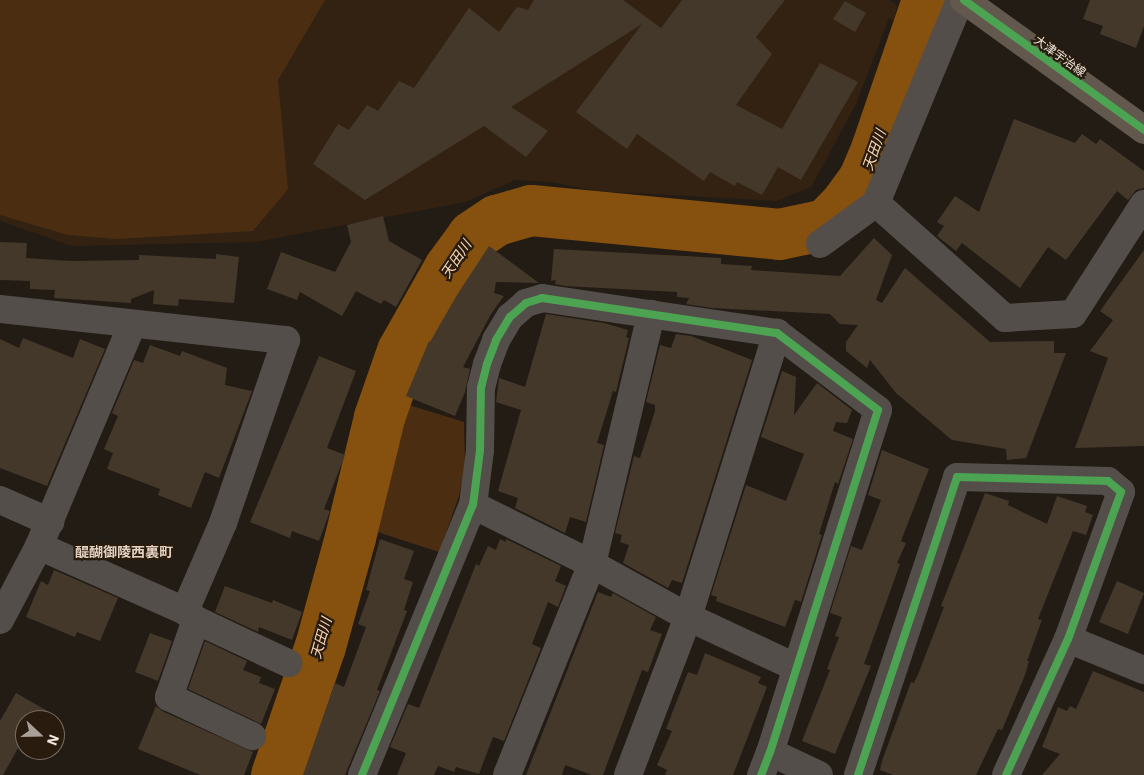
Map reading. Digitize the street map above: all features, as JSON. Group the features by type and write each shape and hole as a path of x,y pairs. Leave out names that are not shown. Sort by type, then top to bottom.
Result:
{"main road":[{"name":"大津宇治線","path":"964,0 1144,130"}],"street":[{"path":"820,244 876,203 960,0"},
{"path":"876,203 1005,318 1073,314 1144,204"},
{"path":"362,775 473,505 480,450 481,388 496,340 510,317 526,303 542,298 777,333 878,410 766,764 819,775"},
{"path":"0,310 286,340 190,616 169,697 252,736"},
{"path":"507,775 592,564 651,314"},
{"path":"0,620 50,522 132,325"},
{"path":"628,775 688,617 777,333"},
{"path":"858,775 956,477 1108,481 1133,495 1006,775"},
{"path":"0,500 50,522"},
{"path":"473,505 592,564 688,617 795,668"},
{"path":"39,546 288,663"},
{"path":"1068,638 1144,670"}],"shaded area":[{"path":"0,0 890,0 897,5 894,20 889,18 856,104 811,187 777,201 596,191 552,182 515,180 465,202 256,242 72,246 0,221"},
{"path":"0,0 325,0 278,80 288,189 253,231 117,239 68,235 0,215"},
{"path":"393,400 464,422 465,467 459,496 439,552 368,529"}],"building":[{"path":"534,0 623,0 661,28 682,0 785,0 756,37 772,54 736,105 782,129 820,63 858,82 801,180 778,167 762,195 737,182 735,186 710,172 704,181 637,134 627,149 576,112 642,24 511,107 548,131 526,157 484,126 365,200 313,164 338,124 349,130 367,105 378,111 399,81 414,88 469,8 499,32 517,7 528,10"},
{"path":"1090,0 1144,0 1144,26 1136,48 1100,34 1103,26 1083,19"},
{"path":"845,1 866,13 855,32 833,19"},
{"path":"1014,119 1075,143 1082,134 1096,144 1100,139 1144,171 1144,188 1136,190 1128,200 1117,191 1066,260 1048,247 1020,288 962,243 956,251 937,236 944,226 937,222 955,196 979,212"},
{"path":"383,216 389,241 422,260 396,307 384,300 381,304 356,291 342,316 300,292 297,300 267,289 281,252 335,272 351,242 347,225"},
{"path":"874,238 892,255 876,300 882,303 905,268 990,342 1054,341 1054,353 1066,353 1026,458 1007,460 1006,449 952,440 896,393 870,360 867,368 846,351 846,342 858,325 840,324 830,314 712,308 686,304 689,298 677,297 677,292 565,286 555,284 556,280 551,281 554,249 721,258 721,264 752,266 751,270 840,276"},
{"path":"0,242 27,243 26,258 71,261 139,260 139,255 216,259 216,254 239,257 234,303 179,299 178,306 153,304 154,290 131,299 131,303 54,298 55,290 30,289 30,281 0,280"},
{"path":"489,246 539,283 496,282 494,293 504,296 491,314 463,367 470,369 465,392 455,416 406,396 429,341"},
{"path":"1144,250 1144,446 1075,448 1108,358 1090,351 1113,320 1100,311"},
{"path":"546,314 604,323 628,330 626,337 629,338 616,392 613,391 597,443 604,445 586,522 570,517 565,533 515,508 518,498 498,491 521,410 496,402 499,378 525,387"},
{"path":"676,334 691,336 752,360 682,583 672,580 668,588 623,563 629,545 620,542 622,535 615,533 634,456 640,458 655,411 655,405 646,402 660,345 671,348"},
{"path":"23,338 73,358 80,339 105,349 47,486 0,468 0,339 19,348"},
{"path":"150,345 180,356 182,351 227,368 225,385 252,391 219,478 205,472 191,508 158,495 160,489 107,469 113,453 104,449 118,416 112,413 134,360 143,363"},
{"path":"319,356 356,371 327,448 345,455 324,509 330,511 319,541 292,531 290,538 250,522"},
{"path":"782,371 796,377 794,415 817,383 852,410 847,423 836,422 833,431 853,439 838,484 835,482 819,534 822,535 801,602 795,600 785,627 716,601 717,597 711,595 746,485 786,501 804,454 761,437"},
{"path":"882,450 929,469 901,541 906,543 897,563 900,564 864,664 871,666 835,754 802,741 830,670 827,669 839,637 835,636 842,617 830,613 851,546 862,550 881,500 868,495"},
{"path":"985,493 1009,501 1008,505 1047,524 1057,496 1087,506 1085,512 1093,515 1086,535 1073,531 1038,619 1042,620 1027,661 1029,661 1025,675 1002,730 998,729 976,775 893,775 880,770 882,761 911,682 914,683 919,672 944,607 941,606"},
{"path":"380,539 414,551 404,579 413,582 404,610 407,611 377,690 380,691 345,775 303,775 335,683 344,687 366,627 358,624 370,591 366,590"},
{"path":"500,539 506,542 506,539 561,566 555,581 566,586 558,607 548,602 532,644 541,648 504,741 493,737 479,774 456,767 454,772 438,766 434,775 397,775 406,753 390,747 408,704 419,708 476,564 479,566 488,546 496,550"},
{"path":"54,570 118,598 100,641 77,632 75,637 26,617 41,581 48,585"},
{"path":"1117,581 1144,593 1128,634 1099,622"},
{"path":"225,586 272,603 273,600 302,612 292,640 259,627 258,632 215,612"},
{"path":"598,592 611,597 613,593 656,617 650,630 662,634 648,672 642,670 603,775 592,775 565,765 562,775 526,775"},
{"path":"150,633 172,641 158,681 135,672"},
{"path":"205,641 247,661 243,670 261,677 259,683 275,689 261,724 188,689"},
{"path":"705,653 761,677 758,683 767,687 733,775 665,775 667,770 657,765 672,731 666,729 688,672 697,675"},
{"path":"1093,671 1144,692 1144,775 1042,775 1060,754 1042,747 1058,707 1067,711 1070,706 1076,709"},
{"path":"16,693 46,710 15,710 15,754 3,775 0,775 0,721"},
{"path":"156,706 162,711 253,752 244,775 200,775 138,749"}],"waterway":[{"name":"天田川","path":"276,775 320,646 350,537 379,417 402,351 449,268 472,236 496,220 531,210 779,234 826,224 846,203 863,180 876,149 927,0"}],"cycle path":[{"path":"964,0 1144,130"},
{"path":"362,775 473,505 480,450 481,388 496,340 510,317 526,303 542,298 777,333 878,410 770,752 761,775"},
{"path":"858,775 957,477 1108,481 1121,492 1068,639 1006,775"}],"district":[{"name":"醍醐御陵西裏町","path":"124,552"}]}
